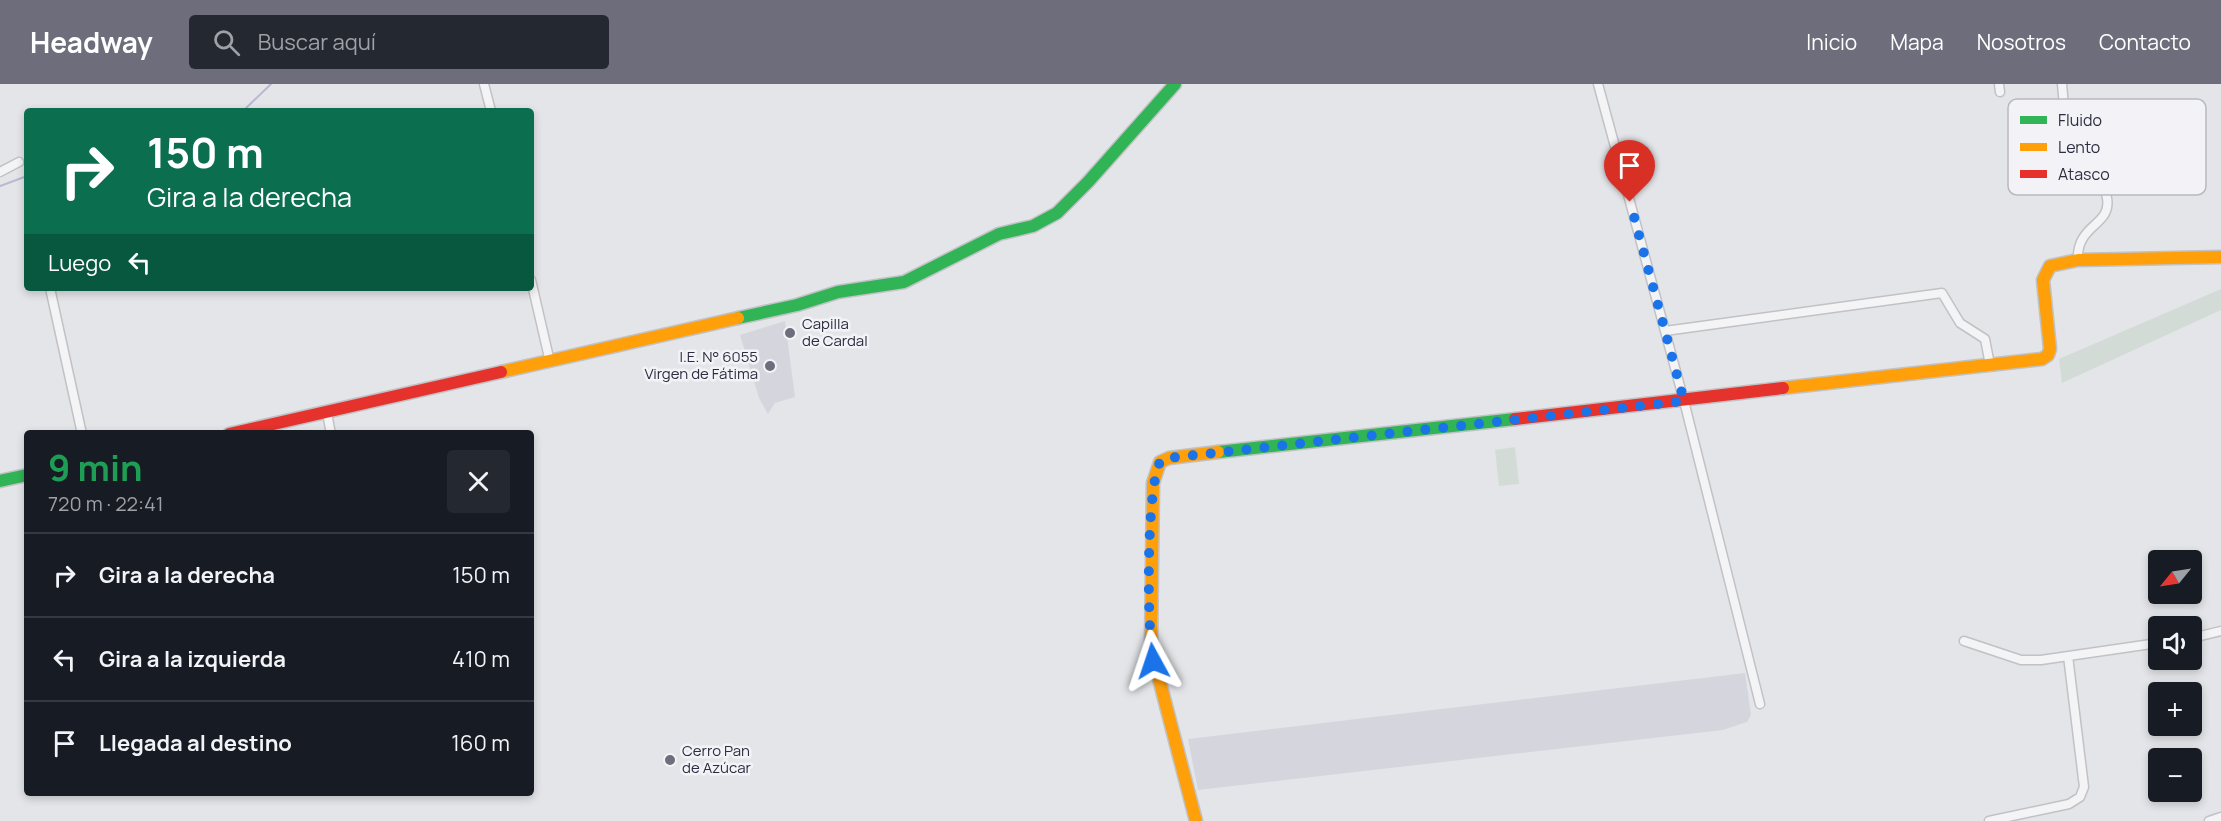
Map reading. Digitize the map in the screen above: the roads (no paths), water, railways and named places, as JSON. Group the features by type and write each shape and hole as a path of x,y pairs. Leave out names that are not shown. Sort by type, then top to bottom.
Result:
{"street":[{"path":"484,84 490,108"},
{"path":"248,430 797,305 838,292 904,282 999,234 1042,222 1057,213 1088,182 1175,84"},
{"path":"1598,84 1684,401 1760,704"},
{"path":"2062,84 2064,99"},
{"path":"0,172 19,162"},
{"path":"2078,260 2077,245 2082,236 2105,213 2108,200 2107,195"},
{"path":"1196,821 1151,648 1153,483 1160,462 1169,458 2042,359 2049,355 2044,273 2053,265 2078,260 2221,257"},
{"path":"51,291 81,430"},
{"path":"534,291 550,362"},
{"path":"1665,331 1942,293 1946,295 1960,323 1985,339 1990,365"},
{"path":"327,413 330,430"},
{"path":"0,481 24,476"},
{"path":"2202,636 2221,631"},
{"path":"1964,641 2021,660 2148,644"},
{"path":"1989,821 2069,804 2080,797 2084,787 2068,656"},
{"path":"2209,821 2221,817"}],"waterway":[{"path":"246,108 271,84"},
{"path":"0,186 24,177"}],"place":[{"name":"Capilla de Cardal","path":"790,333"},
{"name":"I.E. N° 6055 Virgen de Fátima","path":"770,366"},
{"name":"Cerro Pan de Azúcar","path":"670,760"}]}
